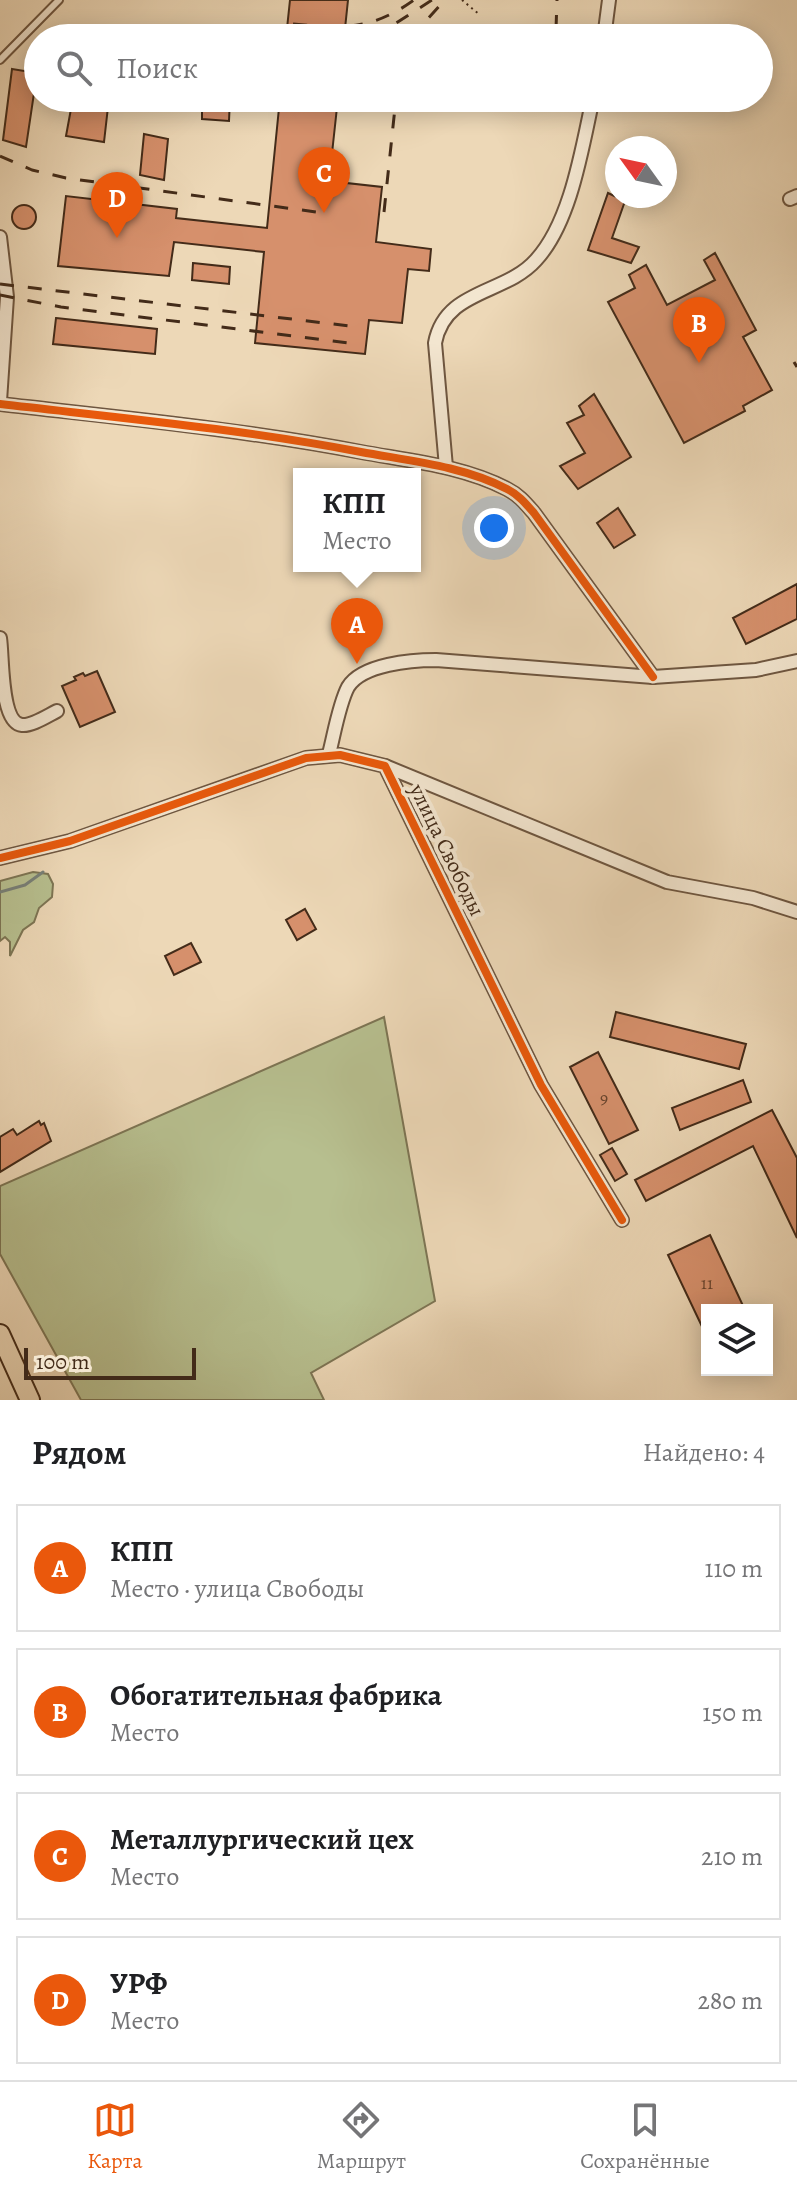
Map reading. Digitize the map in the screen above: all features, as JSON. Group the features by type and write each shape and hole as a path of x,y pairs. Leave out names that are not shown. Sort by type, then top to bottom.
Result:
{"main road":[{"path":"0,1334 30,1400"}],"street":[{"path":"606,24 609,0"},
{"path":"446,467 436,335 444,319 458,304 524,271 545,249 569,194 590,112"},
{"path":"0,237 7,297 0,402 278,436 446,467 499,485 525,502 653,677"},
{"path":"0,638 6,709 12,720 28,725 57,711"},
{"path":"329,754 350,685 367,673 403,661 436,660 653,677 756,670 797,661"},
{"name":"улица Свободы","path":"0,858 70,841 306,758 329,754 356,757 385,766 541,1085 622,1220"},
{"path":"385,766 667,882 753,898 797,912"},
{"path":"753,898 797,922"}],"lane":[{"path":"35,24 59,0"},
{"path":"0,60 24,36"}],"path":[{"path":"462,0 480,15"}],"green space":[{"path":"33,872 48,874 53,884 52,897 39,908 34,922 23,930 10,956 10,942 5,937 0,941 0,881"},
{"path":"384,1017 435,1301 311,1373 324,1400 81,1400 0,1254 0,1186"}],"building":[{"path":"290,0 348,0 345,24 287,24"},
{"path":"12,69 24,71 24,112 31,112 26,147 3,140"},
{"path":"70,112 107,112 104,142 66,136"},
{"path":"202,112 229,112 229,121 202,119"},
{"path":"279,112 336,112 329,181 382,187 376,242 431,249 429,271 408,269 402,323 369,320 365,354 255,343 264,252 174,242 169,276 58,266 66,196 177,209 176,218 267,228"},
{"path":"144,134 168,139 164,180 140,175"},
{"path":"605,202 605,208 623,208 612,238 639,247 631,263 588,250"},
{"path":"24,205 32,209 36,217 32,225 24,229 16,225 12,217 16,209"},
{"path":"715,253 756,330 743,337 772,390 743,406 745,411 684,443 608,302 635,288 629,275 646,265 667,305 715,280 704,260"},
{"path":"193,263 230,267 229,284 192,280"},
{"path":"56,318 157,329 155,354 53,344"},
{"path":"594,394 631,457 578,489 560,466 585,453 567,423 584,415 579,406"},
{"path":"618,508 635,535 614,548 597,523"},
{"path":"797,584 797,619 746,644 733,618"},
{"path":"97,671 115,712 80,727 62,686 83,673 85,676"},
{"path":"305,909 316,929 297,940 286,920"},
{"path":"191,943 201,962 174,975 165,956"},
{"path":"616,1012 746,1044 739,1069 610,1037"},
{"path":"598,1052 638,1130 609,1144 570,1067"},
{"path":"743,1080 751,1102 680,1130 672,1108"},
{"path":"772,1110 797,1158 797,1238 753,1146 646,1201 635,1180"},
{"path":"39,1121 41,1125 44,1123 51,1141 0,1172 0,1137 13,1129 17,1135"},
{"path":"612,1148 627,1174 615,1181 600,1155"},
{"path":"710,1235 742,1304 701,1304 701,1324 668,1255"}],"waterway":[{"path":"0,892 25,885 43,872"}],"railway":[{"path":"361,24 384,17 414,0"},
{"path":"395,24 432,0"},
{"path":"423,24 445,0"},
{"path":"556,24 557,0"},
{"path":"384,212 395,112"},
{"path":"0,156 32,170 66,178 316,212"},
{"path":"0,284 358,327"},
{"path":"0,295 61,307 357,344"},
{"path":"794,362 797,367"}],"cycle path":[{"path":"0,404 316,444 436,465 490,481 515,494 534,513 653,677"},
{"path":"0,858 70,841 306,758 340,755 385,766 541,1085 622,1220"}],"place":[{"name":"Металлургический цех","path":"324,213"},
{"name":"УРФ","path":"117,238"},
{"name":"Обогатительная фабрика","path":"699,363"},
{"name":"КПП","path":"357,664"}]}
